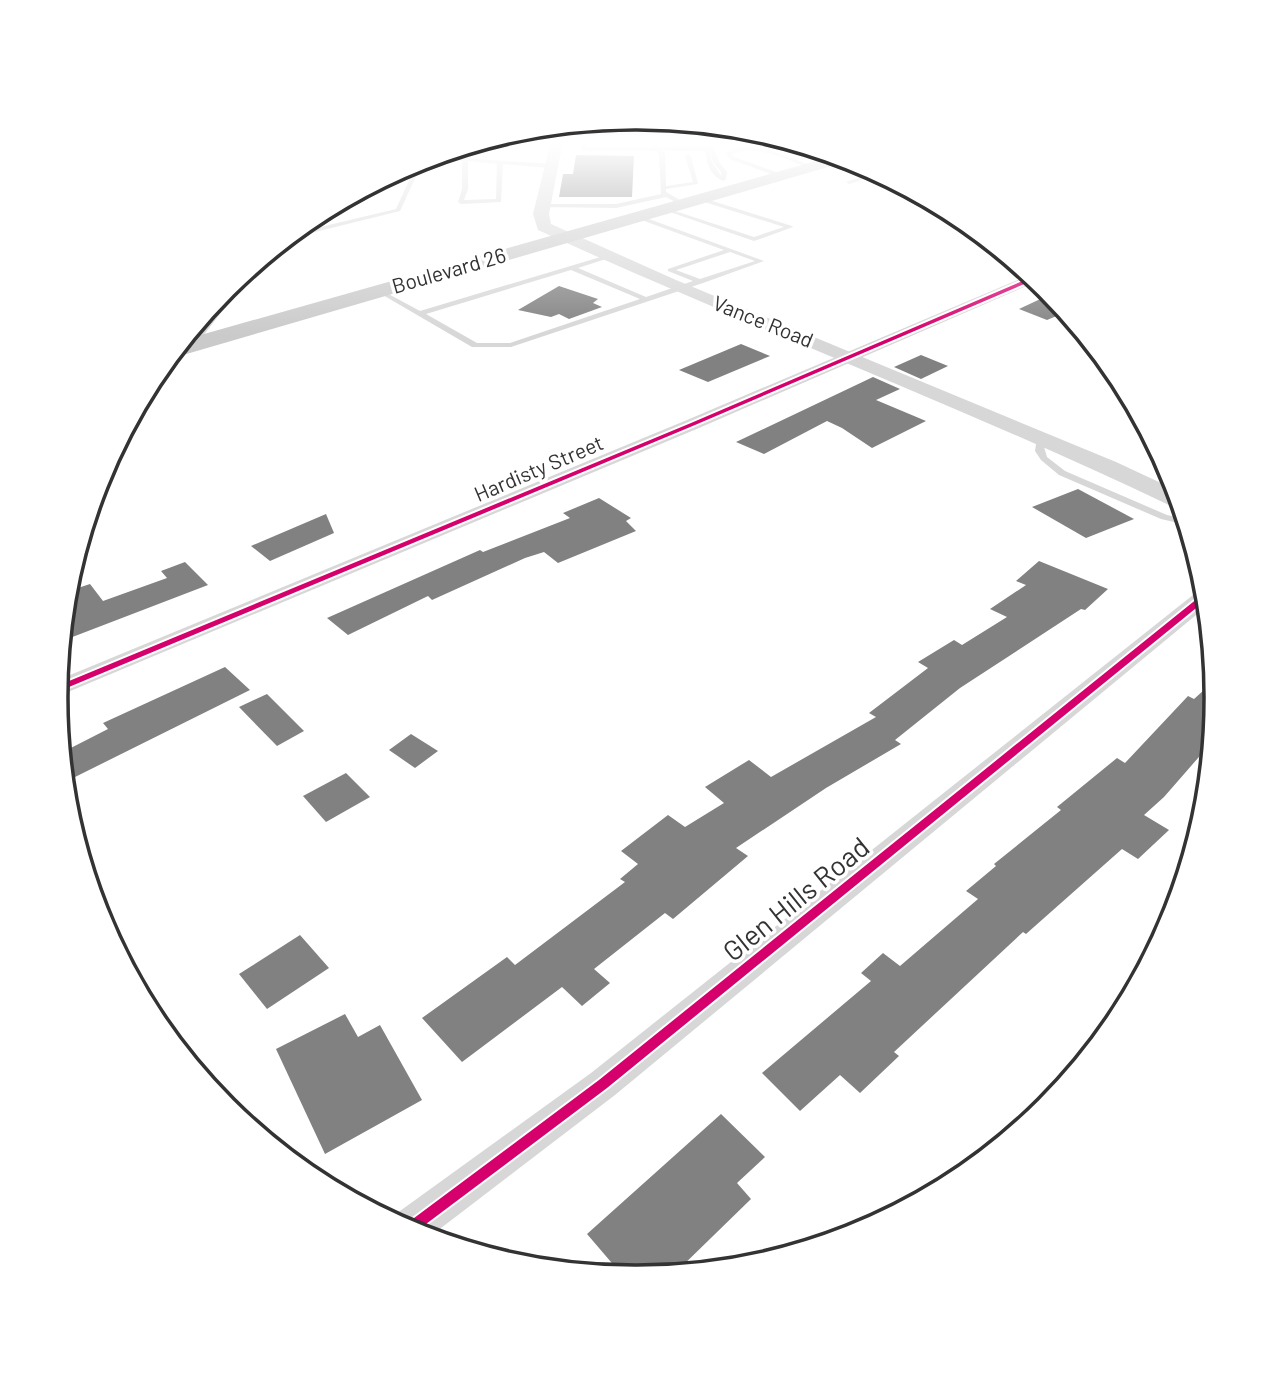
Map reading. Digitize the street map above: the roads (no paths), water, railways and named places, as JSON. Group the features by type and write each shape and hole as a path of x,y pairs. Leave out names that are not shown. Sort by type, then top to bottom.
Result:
{"main road":[{"name":"Boulevard 26","path":"192,345 638,217 660,206"}],"street":[{"name":"Vance Road","path":"542,206 544,227 607,257 691,285 1167,495"},
{"name":"Hardisty Street","path":"68,684 1023,283"},
{"name":"Glen Hills Road","path":"419,1222 603,1084 1196,604"}],"lane":[{"path":"313,230 398,210 400,206"},
{"path":"689,206 754,239 790,227 704,206"},
{"path":"379,291 475,345 511,345 761,261 638,217"},
{"path":"691,285 670,270 730,250"},
{"path":"419,314 607,257"},
{"path":"572,268 651,299"},
{"path":"1046,440 1039,446 1039,451 1048,463 1062,473 1175,520"}]}
